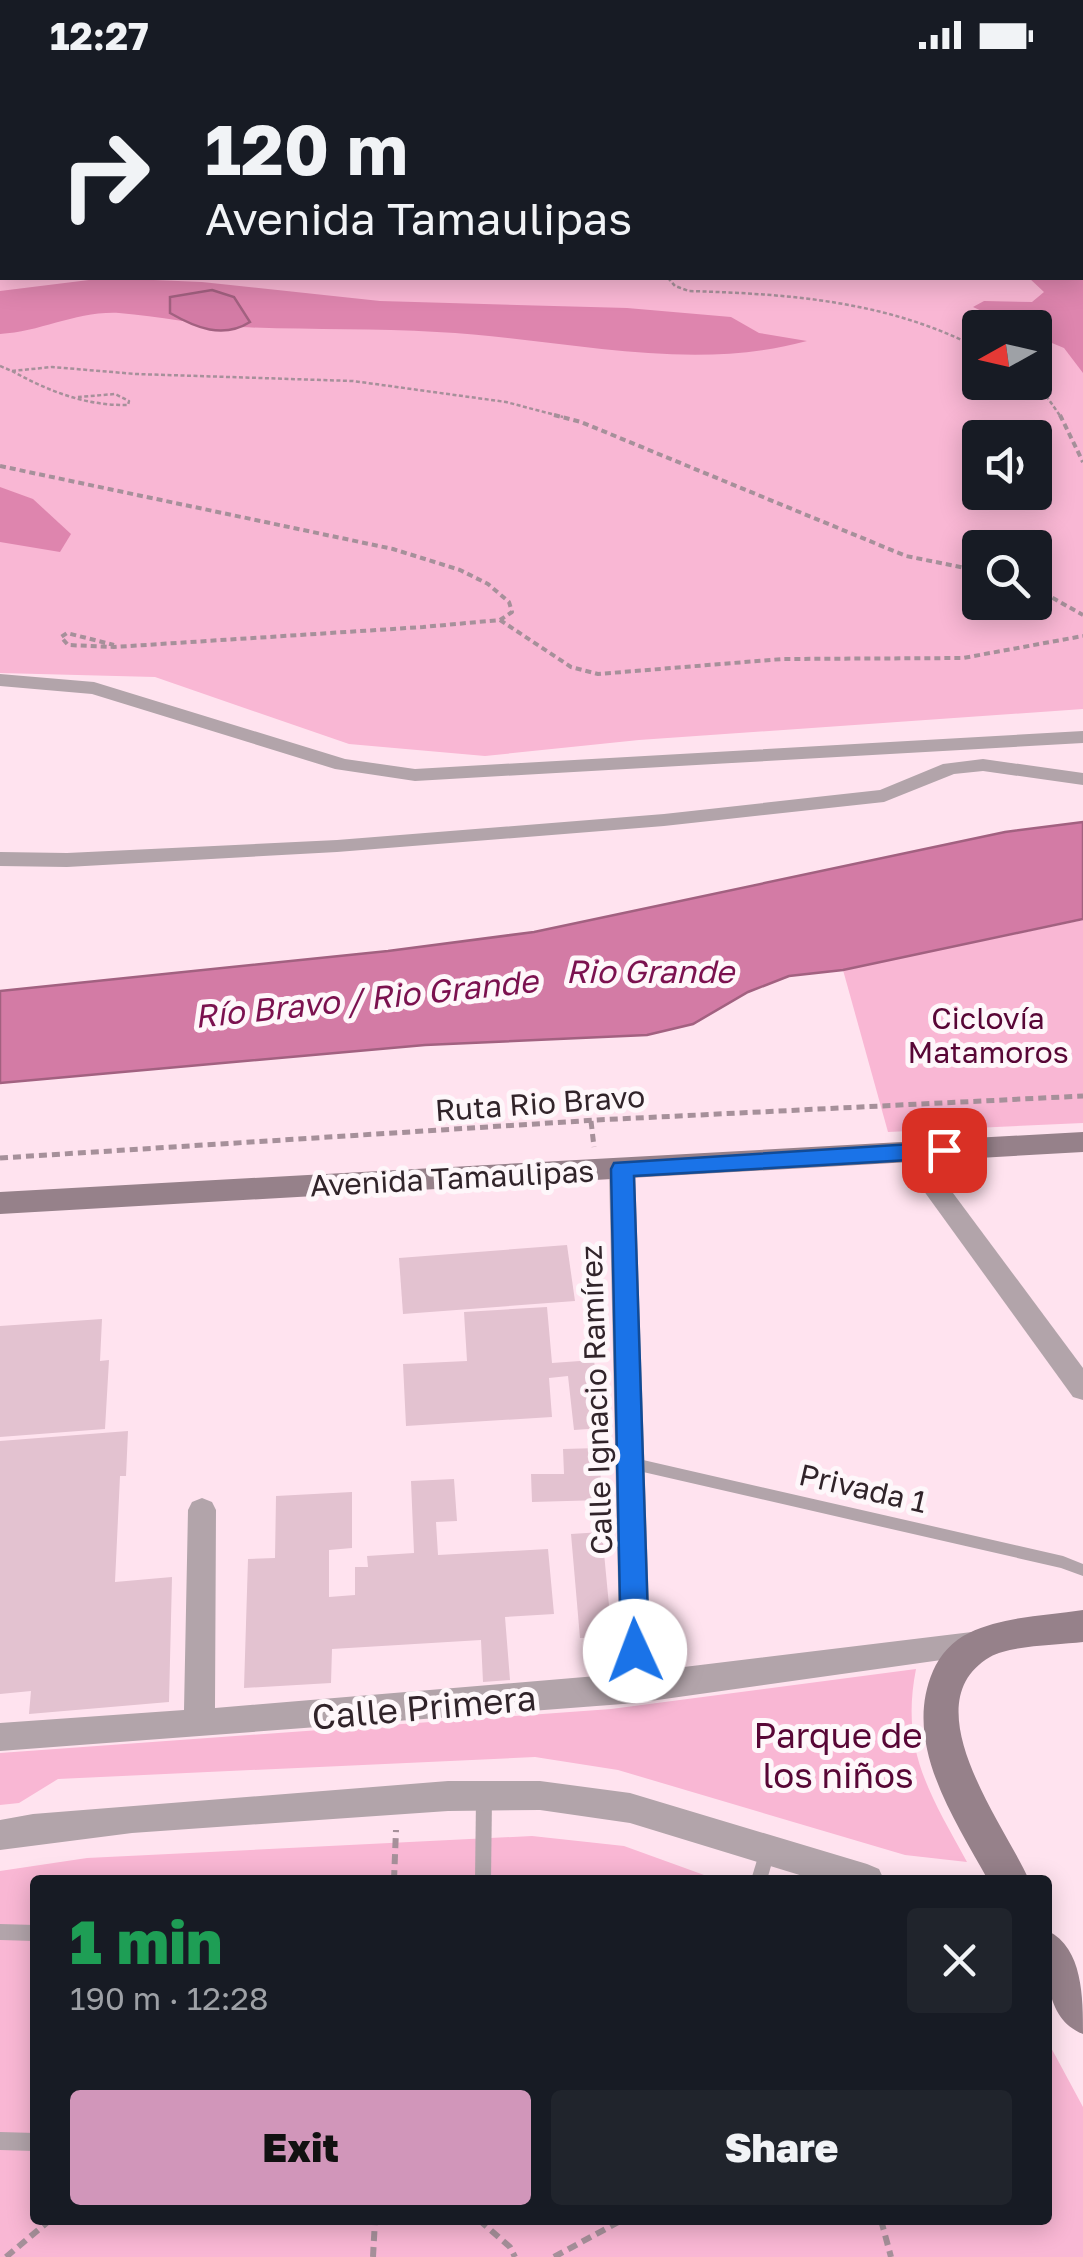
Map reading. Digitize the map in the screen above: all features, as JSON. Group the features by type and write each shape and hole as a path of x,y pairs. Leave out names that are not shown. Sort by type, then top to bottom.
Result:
{"street":[{"path":"0,680 94,688 342,765 415,775 1083,737"},
{"path":"0,859 67,860 338,846 664,820 884,796 950,768 983,765 1083,779"},
{"name":"Avenida Tamaulipas","path":"0,1203 1083,1142"},
{"path":"909,1152 1083,1389"},
{"name":"Calle Ignacio Ramírez","path":"622,1169 636,1689"},
{"path":"199,1723 202,1510"},
{"name":"Calle Primera","path":"0,1738 636,1689 794,1671 1083,1626"},
{"path":"980,1644 952,1669 938,1706 941,1731 957,1782 1007,1875"},
{"path":"0,1835 103,1822 519,1793 590,1799 672,1819 763,1865 832,1875"}],"lane":[{"name":"Privada 1","path":"630,1463 1083,1570"},
{"path":"483,1875 484,1794"},
{"path":"0,1932 30,1933"},
{"path":"0,2141 30,2142"}],"path":[{"path":"670,280 689,291 813,297 850,304 931,324 962,340"},
{"path":"0,366 33,384 78,397 116,406 128,405 128,401 114,394 78,397"},
{"path":"12,371 28,366 353,382 506,402 580,422 906,556 962,567"},
{"path":"1052,399 1062,427 1083,462"},
{"path":"0,466 393,550 447,566 488,584 509,602 512,612 500,620 388,632 94,649 68,645 61,636 68,633 114,646"},
{"path":"1052,598 1083,615"},
{"path":"500,620 524,630 572,670 598,674 782,660 963,658 1083,636"},
{"name":"Ruta Rio Bravo","path":"0,1158 598,1120 1083,1096"},
{"path":"394,1875 398,1802"},
{"path":"6,2257 44,2225"},
{"path":"373,2257 375,2225"},
{"path":"484,2225 516,2257"},
{"path":"554,2257 613,2225"},
{"path":"881,2225 891,2257"}],"green space":[{"path":"0,280 1083,280 1083,709 639,740 485,756 349,744 155,677 0,673"},
{"name":"Ciclovía Matamoros","path":"1083,920 1083,1123 888,1132 843,970"},
{"name":"Parque de los niños","path":"916,1669 912,1698 915,1748 930,1792 967,1862 905,1855 618,1770 535,1757 58,1779 19,1803 0,1805 0,1753 611,1709"},
{"path":"532,1836 624,1846 704,1875 30,1875 30,2225 1052,2225 1052,2049 1083,2107 1083,2257 0,2257 0,1871 87,1858"}],"shaded area":[{"path":"89,280 154,280 380,301 627,308 731,317 759,333 807,341 762,350 670,354 437,332 225,326 119,313 88,315 0,334 0,291"},
{"path":"1031,280 1083,280 1083,373 1064,348 1052,343 1052,310 973,307 984,301 1032,302 1044,292"},
{"path":"0,487 33,499 71,534 60,552 0,542"}],"water":[{"path":"212,290 234,297 250,322 230,330 210,330 170,313 170,297"},
{"name":"Rio Grande","path":"1083,822 1083,919 843,970 789,976 748,992 693,1024 647,1035 425,1045 0,1083 0,991 534,932 1005,832"}],"building":[{"path":"567,1245 575,1301 403,1314 399,1258"},
{"path":"547,1307 552,1363 594,1360 602,1428 574,1430 568,1376 549,1378 552,1417 406,1426 403,1364 467,1361 464,1312"},
{"path":"102,1319 100,1361 109,1360 105,1429 0,1437 0,1326"},
{"path":"128,1431 126,1476 120,1476 115,1582 172,1577 169,1702 29,1714 31,1691 0,1694 0,1441"},
{"path":"599,1448 602,1500 532,1502 531,1474 564,1474 563,1449"},
{"path":"454,1479 457,1521 436,1522 438,1555 548,1549 554,1614 505,1617 510,1680 483,1682 481,1640 332,1649 331,1683 244,1688 248,1559 275,1558 276,1496 352,1492 352,1548 329,1550 329,1597 355,1595 355,1567 368,1567 367,1556 414,1553 411,1481"},
{"path":"602,1532 612,1637 580,1638 571,1534"}],"route":[{"path":"635,1651 622,1169 944,1150"}],"water label":[{"name":"Río Bravo / Rio Grande","path":"366,998"}]}
